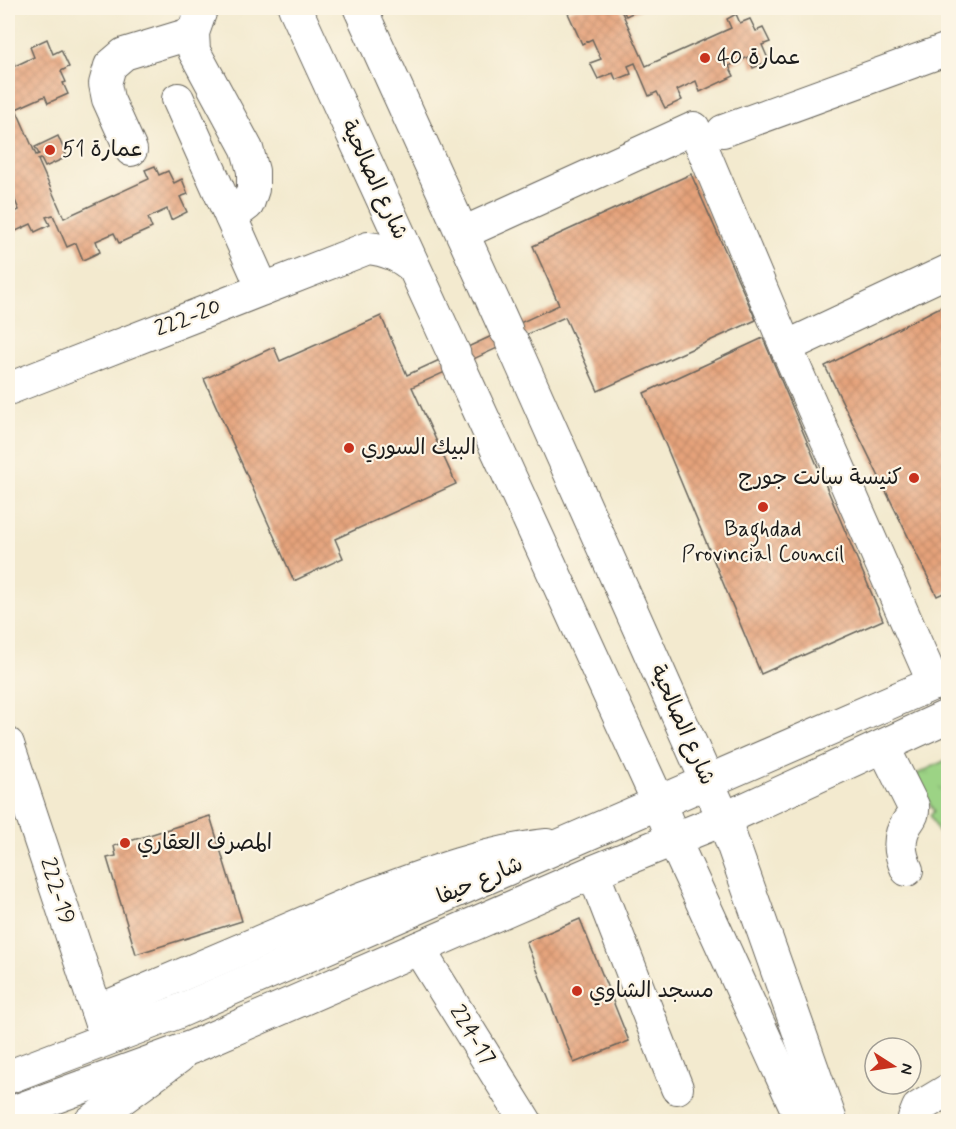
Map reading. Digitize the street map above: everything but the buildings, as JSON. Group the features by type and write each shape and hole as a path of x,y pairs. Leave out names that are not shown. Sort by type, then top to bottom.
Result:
{"main road":[{"name":"شارع الصالحية","path":"295,8 674,840 821,1120"},
{"name":"شارع الصالحية","path":"360,8 463,233 724,819 821,1120"},
{"name":"شارع حيفا","path":"8,1077 101,1025 175,1013 941,680"},
{"name":"شارع حيفا","path":"8,1114 192,1047 593,872 724,819 948,717"}],"street":[{"path":"131,150 108,99 105,84 110,66 124,54 197,20"},
{"path":"197,20 194,51 247,149 253,171 254,189 248,204 231,217"},
{"path":"723,131 948,49"},
{"path":"178,99 263,289"},
{"path":"463,233 694,128 786,347 941,680"},
{"path":"368,248 376,239 381,228 386,205"},
{"path":"368,248 393,254 414,268"},
{"name":"222-20","path":"8,389 368,248"},
{"path":"786,347 948,271"},
{"name":"222-19","path":"8,744 101,1025"},
{"path":"883,746 913,806 914,812 903,831 900,843 902,859 907,870"},
{"path":"593,872 676,1088"},
{"name":"224-17","path":"418,948 526,1122"},
{"path":"90,1122 192,1047"},
{"path":"917,1122 915,1118 918,1108 948,1090"}],"green space":[{"path":"948,759 948,853 930,815 934,811 916,780 917,774"}],"place":[{"name":"عمارة 40","path":"705,58"},
{"name":"عمارة 51","path":"50,150"},
{"name":"البيك السوري","path":"349,448"},
{"name":"كنيسة سانت جورج","path":"914,478"},
{"name":"Baghdad Provincial Council","path":"763,507"},
{"name":"المصرف العقاري","path":"125,843"},
{"name":"مسجد الشاوي","path":"577,991"}]}
